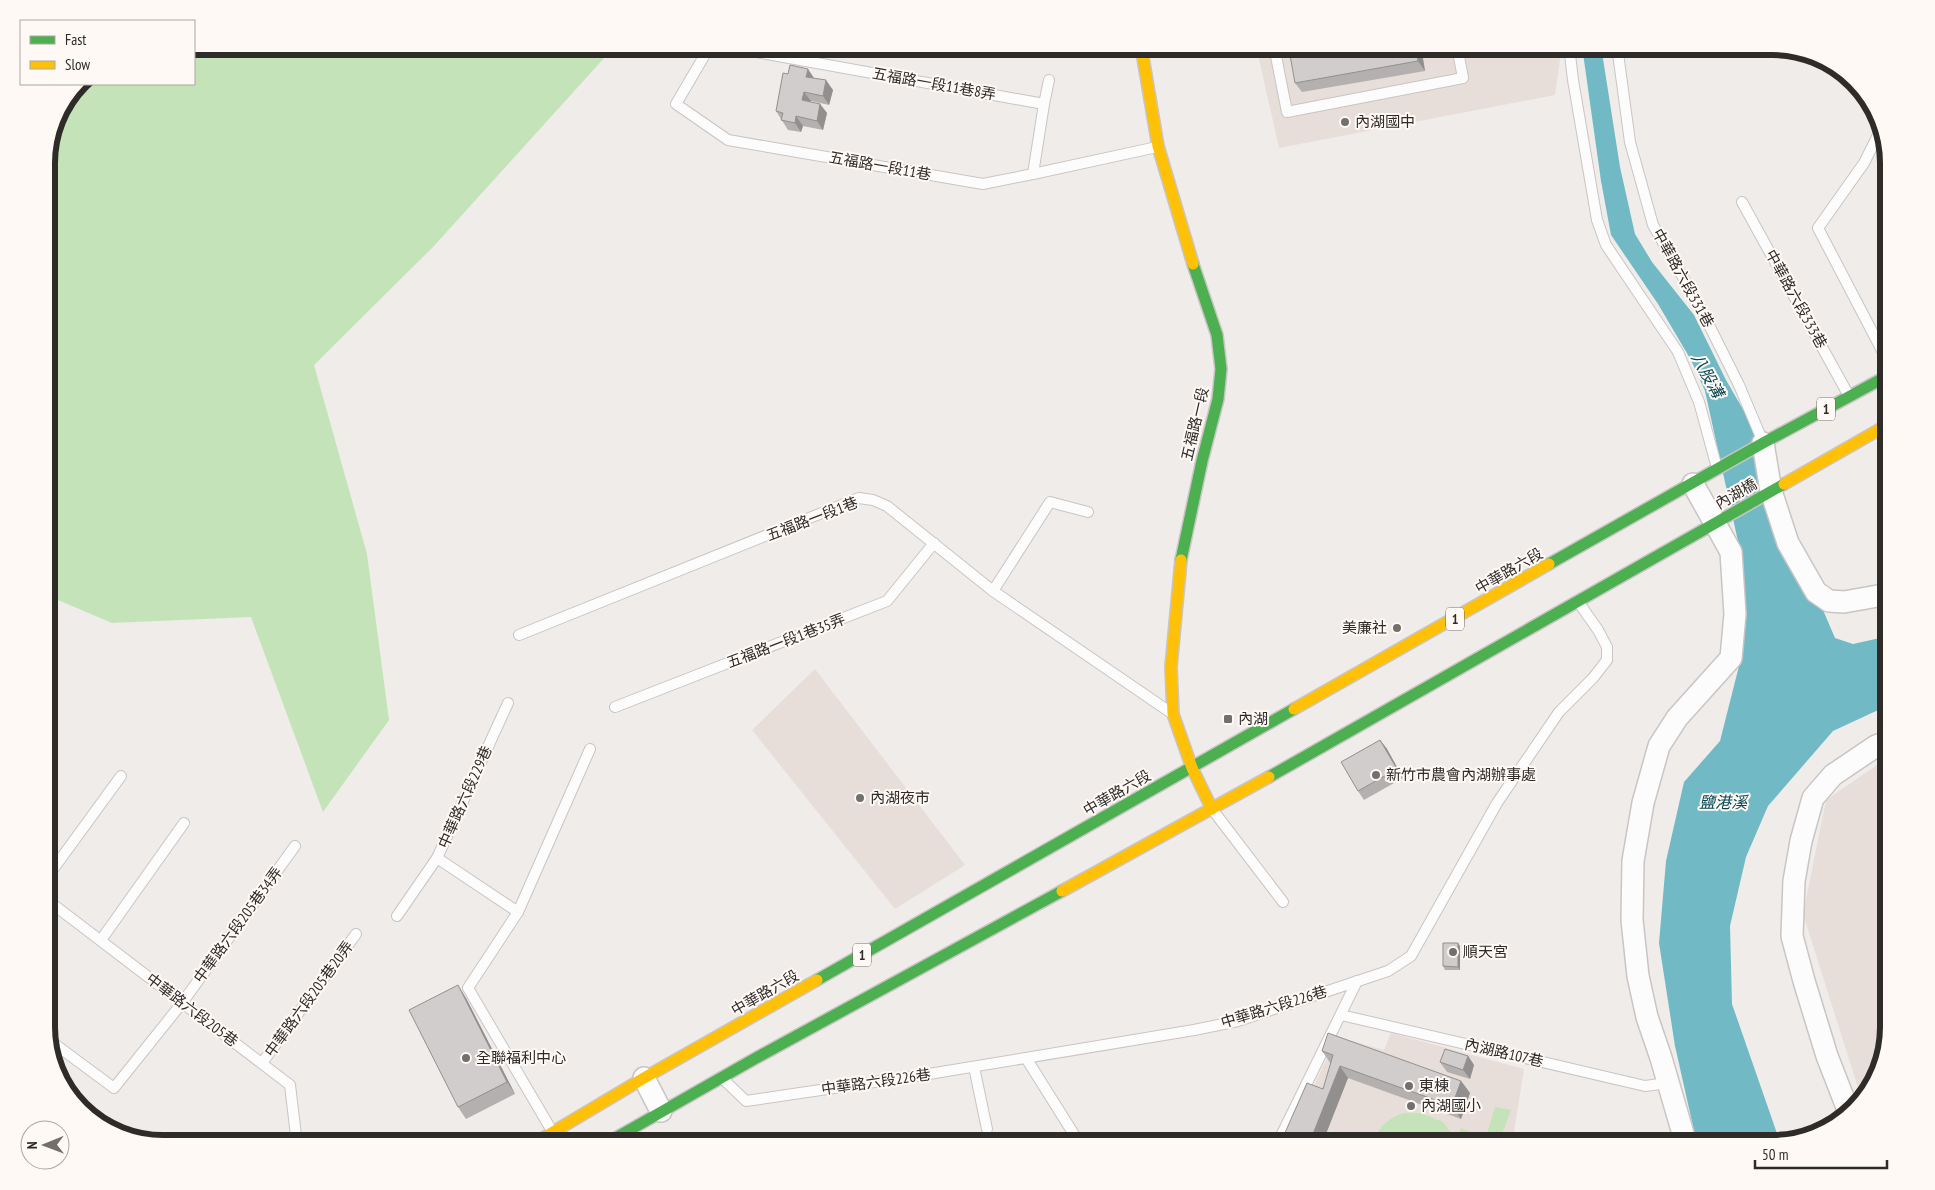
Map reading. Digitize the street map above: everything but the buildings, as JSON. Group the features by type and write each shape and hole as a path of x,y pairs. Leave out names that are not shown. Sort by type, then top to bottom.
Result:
{"main road":[{"name":"五福路一段","path":"1143,55 1158,146 1181,226 1217,335 1221,369 1218,399 1202,461 1180,564 1171,667 1173,714 1192,768 1212,809"},
{"name":"1","path":"1763,443 1880,380"},
{"path":"1772,491 1880,429"},
{"name":"內湖橋","path":"1718,470 1763,443"},
{"name":"中華路六段","path":"547,1135 644,1078 1718,470"},
{"name":"內湖橋","path":"1715,523 1772,491"},
{"path":"627,1135 661,1111 1212,809 1715,523"}],"street":[{"path":"1763,443 1772,491 1788,543 1816,592 1829,601 1844,602 1880,596"},
{"path":"1683,1135 1647,1017 1638,976 1632,920 1633,861 1643,803 1659,746 1677,718 1731,658 1736,614 1730,552 1693,484"},
{"path":"1846,1105 1827,1056 1792,936 1794,881 1801,841 1813,798 1833,775 1880,744"},
{"path":"644,1078 661,1111"}],"lane":[{"name":"五福路一段11巷","path":"705,55 676,104 728,140 983,184 1158,146"},
{"name":"五福路一段11巷8弄","path":"773,55 1044,104"},
{"path":"1276,55 1287,112 1463,78 1459,55"},
{"path":"1570,55 1597,220 1606,245 1678,352 1699,402 1718,470"},
{"name":"中華路六段331巷","path":"1618,55 1630,142 1653,225 1704,315 1739,385 1763,443"},
{"path":"1034,174 1049,80"},
{"path":"1876,137 1864,164 1818,228 1880,347"},
{"name":"中華路六段333巷","path":"1742,202 1850,396"},
{"name":"五福路一段1巷","path":"520,635 859,498 873,500 887,506 992,590 1173,714"},
{"path":"992,590 1050,502 1088,512"},
{"name":"五福路一段1巷35弄","path":"615,707 887,602 934,543"},
{"name":"中華路六段226巷","path":"722,1077 746,1101 1026,1058 1238,1021 1388,971 1410,956 1497,803 1559,712 1593,678 1607,660 1607,646 1578,602"},
{"name":"中華路六段229巷","path":"508,703 437,858 518,912"},
{"path":"552,1132 468,988 518,912 590,749"},
{"path":"55,868 121,776"},
{"path":"1212,809 1283,902"},
{"path":"100,940 184,823"},
{"name":"中華路六段205巷34弄","path":"57,1045 114,1088 182,1003 295,846"},
{"path":"397,916 437,858"},
{"name":"中華路六段205巷","path":"55,906 290,1085 296,1135"},
{"name":"中華路六段205巷20弄","path":"262,1063 356,934"},
{"path":"1281,1135 1357,981"},
{"name":"內湖路107巷","path":"1340,1015 1645,1086 1668,1083"},
{"path":"1026,1058 1074,1135"},
{"path":"974,1066 987,1129"}],"shaded area":[{"name":"內湖國中","path":"1258,55 1561,55 1555,95 1279,148"},
{"name":"內湖夜市","path":"815,669 965,865 895,909 752,730"},
{"path":"1880,763 1880,1027 1879,1041 1872,1068 1859,1091 1803,914 1826,800"},
{"name":"內湖國小","path":"1391,1033 1524,1069 1513,1135 1290,1135 1337,1037 1384,1050"}],"green space":[{"path":"195,55 607,55 433,247 314,365 367,554 389,720 323,812 251,617 112,623 55,599 55,156 63,122 73,103 82,92 89,85 195,85"},
{"path":"1495,1107 1511,1110 1501,1135 1487,1135"},
{"path":"1403,1113 1421,1113 1443,1122 1453,1135 1377,1135 1384,1124"},
{"path":"1461,1128 1471,1132 1470,1135 1459,1135"}],"water":[{"name":"鹽港溪","path":"1583,55 1602,55 1620,167 1635,234 1652,262 1694,315 1726,380 1759,437 1777,546 1820,603 1835,638 1853,644 1880,638 1880,709 1833,731 1768,806 1746,857 1730,926 1732,1004 1777,1135 1695,1135 1675,1046 1659,943 1666,861 1684,782 1720,741 1739,666 1741,555 1705,391 1691,360 1658,304 1611,235 1601,181"}],"traffic: fast":[{"path":"1181,560 1202,461 1218,399 1221,369 1217,335 1193,264"},
{"path":"1549,564 1763,443 1880,380"},
{"path":"1269,777 1784,484"},
{"path":"817,980 1294,709"},
{"path":"621,1135 756,1058 1062,891"}],"traffic: slow":[{"path":"1143,55 1158,146 1193,264"},
{"path":"1784,484 1880,429"},
{"path":"1181,560 1171,667 1173,714 1192,768 1212,809"},
{"path":"1294,709 1549,564"},
{"path":"1062,891 1269,777"},
{"path":"548,1135 644,1078 817,980"}],"place":[{"name":"內湖國中","path":"1345,122"},
{"name":"美廉社","path":"1397,628"},
{"name":"內湖","path":"1228,719"},
{"name":"新竹市農會內湖辦事處","path":"1376,775"},
{"name":"內湖夜市","path":"860,798"},
{"name":"順天宮","path":"1453,952"},
{"name":"全聯福利中心","path":"466,1058"},
{"name":"東棟","path":"1409,1086"},
{"name":"內湖國小","path":"1411,1106"}],"water label":[{"name":"八股溝","path":"1708,375"}]}
